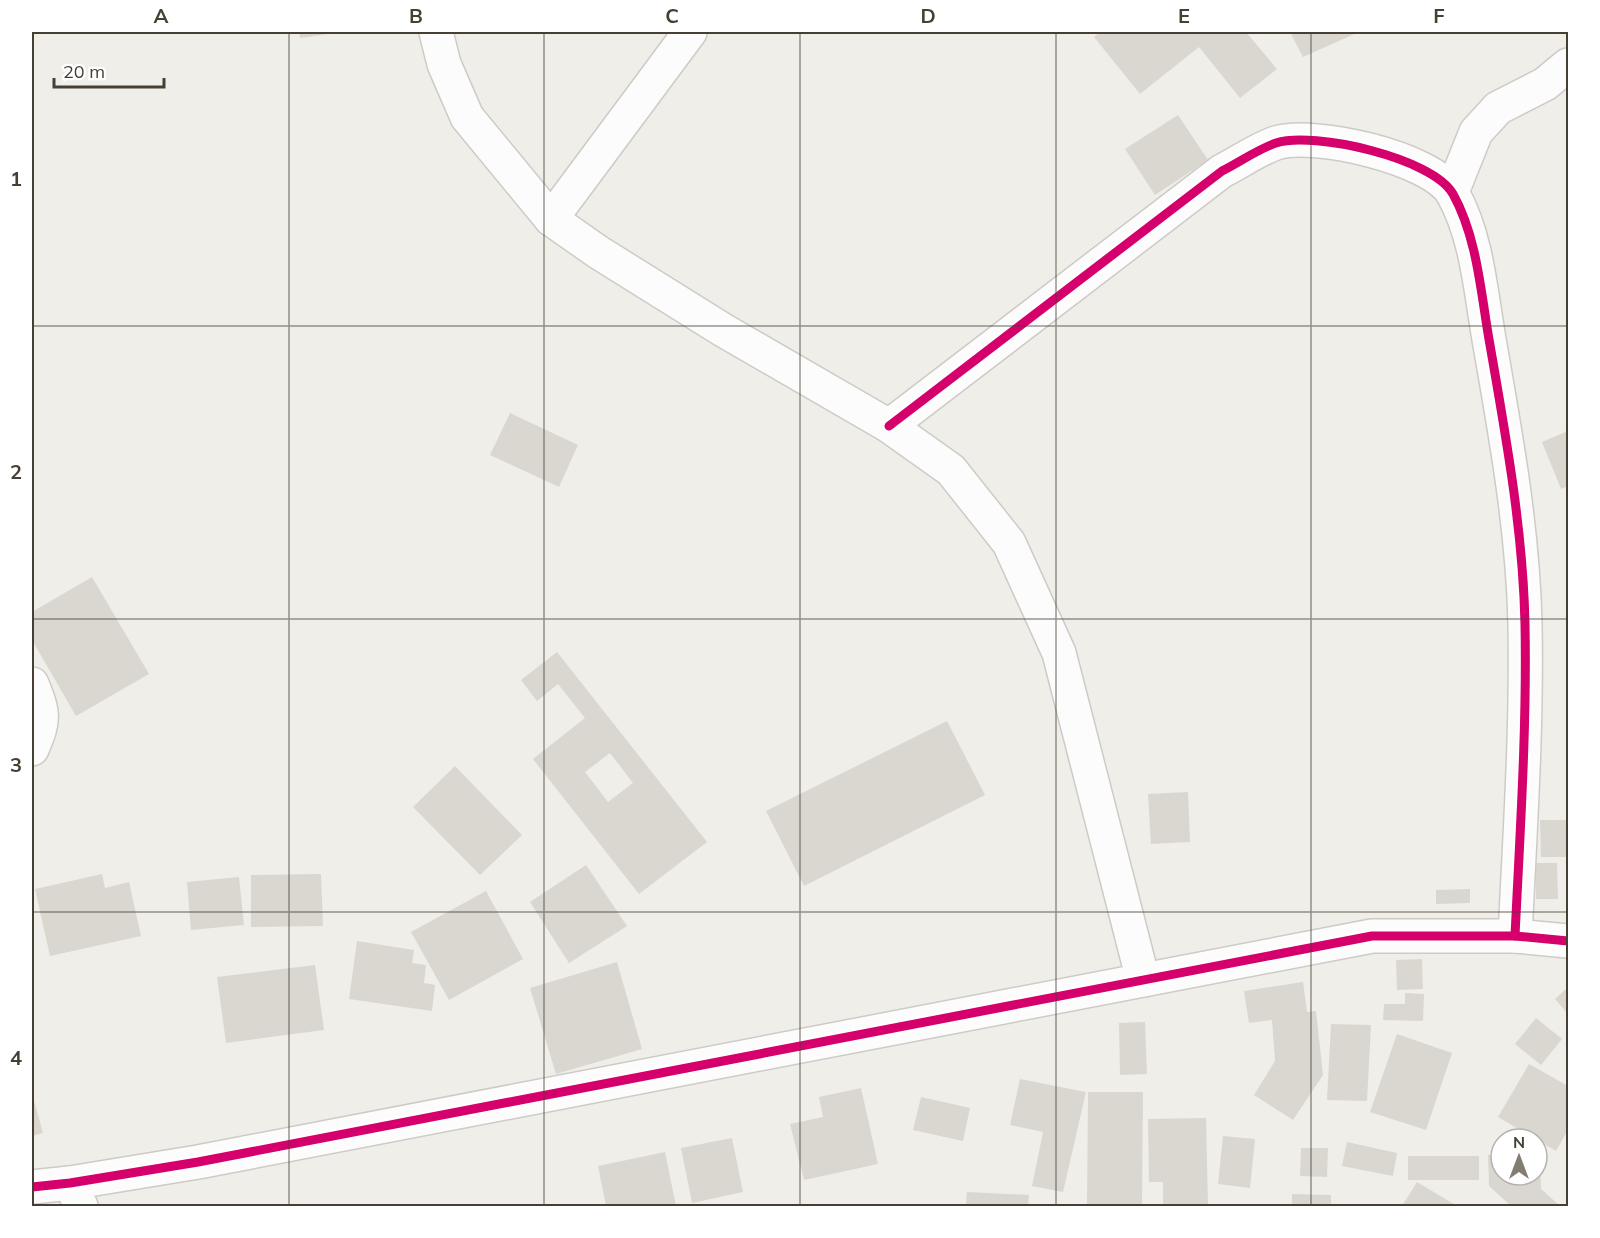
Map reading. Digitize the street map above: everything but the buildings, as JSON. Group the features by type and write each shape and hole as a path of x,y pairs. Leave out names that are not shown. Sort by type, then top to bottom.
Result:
{"street":[{"path":"436,32 444,64 467,117 551,219 598,252 723,330 889,426 951,470 1009,543 1059,653 1143,980"},
{"path":"551,219 690,32"},
{"path":"1452,192 1476,132 1498,108 1545,84 1569,65"},
{"path":"889,426 1222,171 1277,143 1317,141 1380,152 1429,173 1452,192 1470,236 1514,483 1525,623 1524,747 1515,936"},
{"path":"32,684 43,711 32,749"},
{"path":"32,1186 75,1195 198,1162 1372,936 1515,936 1569,941"}],"cycle path":[{"path":"889,426 1222,171 1269,146 1294,140 1343,144 1398,159 1422,169 1441,181 1453,194 1473,249 1508,449 1521,554 1525,624 1525,702 1515,936"},
{"path":"32,1187 198,1162 1372,936 1515,936 1568,941"}]}
